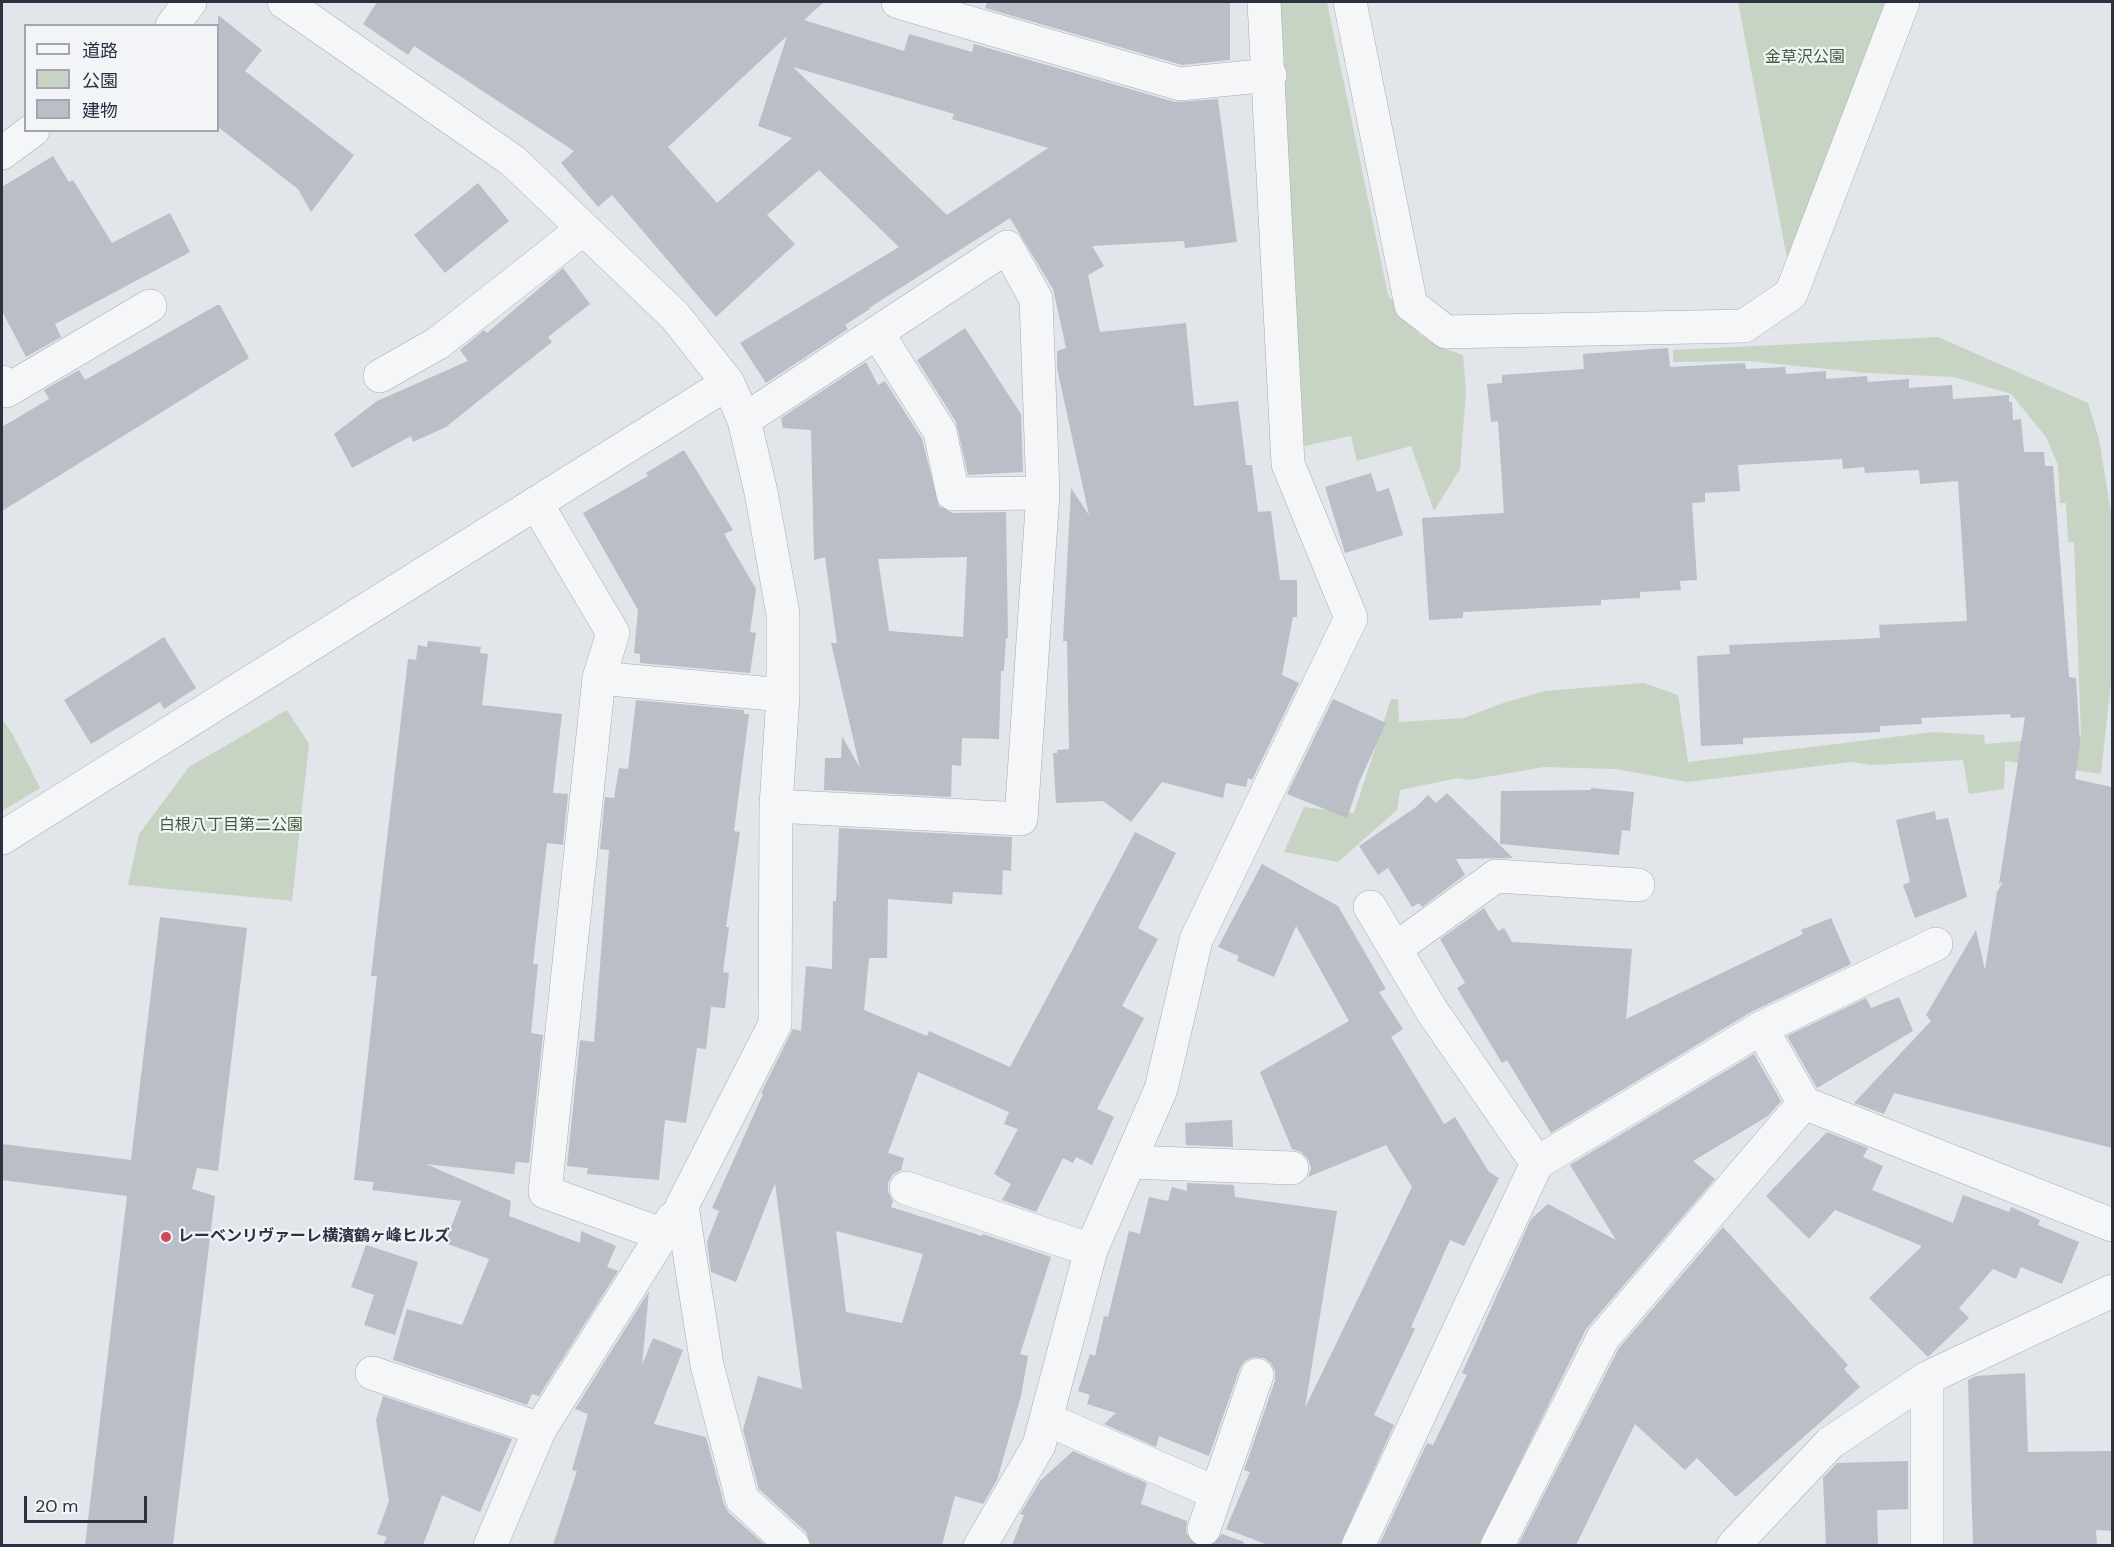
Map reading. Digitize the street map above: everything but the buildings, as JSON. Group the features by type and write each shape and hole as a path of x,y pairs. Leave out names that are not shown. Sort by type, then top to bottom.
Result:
{"street":[{"path":"174,24 190,2"},
{"path":"284,2 513,161 675,316 728,383 744,420 761,492 783,614 783,695 776,806 775,1024 681,1206 661,1234 540,1429 490,1545"},
{"path":"898,2 1180,84 1270,75"},
{"path":"980,1545 1039,1445 1090,1250 1161,1089 1196,940 1352,618 1288,464 1270,75 1264,2"},
{"path":"1350,2 1411,305 1446,332 1744,326 1791,294 1903,2"},
{"path":"2,153 30,132"},
{"path":"380,376 438,344 583,229"},
{"path":"744,420 1007,247 1036,299 1043,493 1021,819 776,806"},
{"path":"2,382 6,390 150,306"},
{"path":"878,334 940,432 953,494 1043,493"},
{"path":"2,838 728,383"},
{"path":"536,503 613,633 600,678 545,1192 661,1234"},
{"path":"600,678 783,695"},
{"path":"1395,949 1496,876 1638,885"},
{"path":"1370,907 1431,1011 1537,1163"},
{"path":"1358,1545 1537,1163 1761,1028 1936,944"},
{"path":"1761,1028 1804,1103 2112,1225"},
{"path":"1497,1545 1604,1338 1804,1103"},
{"path":"1129,1162 1292,1168"},
{"path":"906,1188 1090,1250"},
{"path":"681,1206 707,1365 742,1499 792,1545"},
{"path":"1733,1545 1830,1443 1927,1378 2112,1292"},
{"path":"372,1373 540,1429"},
{"path":"1204,1529 1257,1375"},
{"path":"1927,1378 1927,1545"},
{"path":"1046,1419 1216,1493"}],"green space":[{"path":"1279,2 1327,2 1388,295 1419,334 1440,347 1463,355 1466,392 1460,469 1434,511 1411,446 1357,461 1351,436 1304,446"},
{"name":"金草沢公園","path":"1738,2 1889,2 1787,258"},
{"path":"1938,337 2088,403 2099,439 2112,519 2112,673 2101,774 2005,761 2004,789 1969,794 1963,760 1872,765 1851,762 1687,782 1615,769 1544,767 1469,780 1458,778 1400,790 1397,810 1338,862 1284,852 1304,807 1354,813 1391,699 1398,699 1399,722 1464,718 1503,703 1545,691 1644,683 1678,695 1688,762 1934,732 1984,735 1985,744 2081,736 2074,542 2068,542 2066,503 2060,503 2058,465 2046,437 2011,394 1954,377 1867,373 1748,361 1673,362 1673,350"},
{"name":"白根八丁目第二公園","path":"287,710 309,744 292,901 128,885 139,834 189,767"},
{"path":"2,719 12,733 40,788 2,811"}],"place":[{"name":"レーベンリヴァーレ横濱鶴ヶ峰ヒルズ","path":"166,1237"}]}
